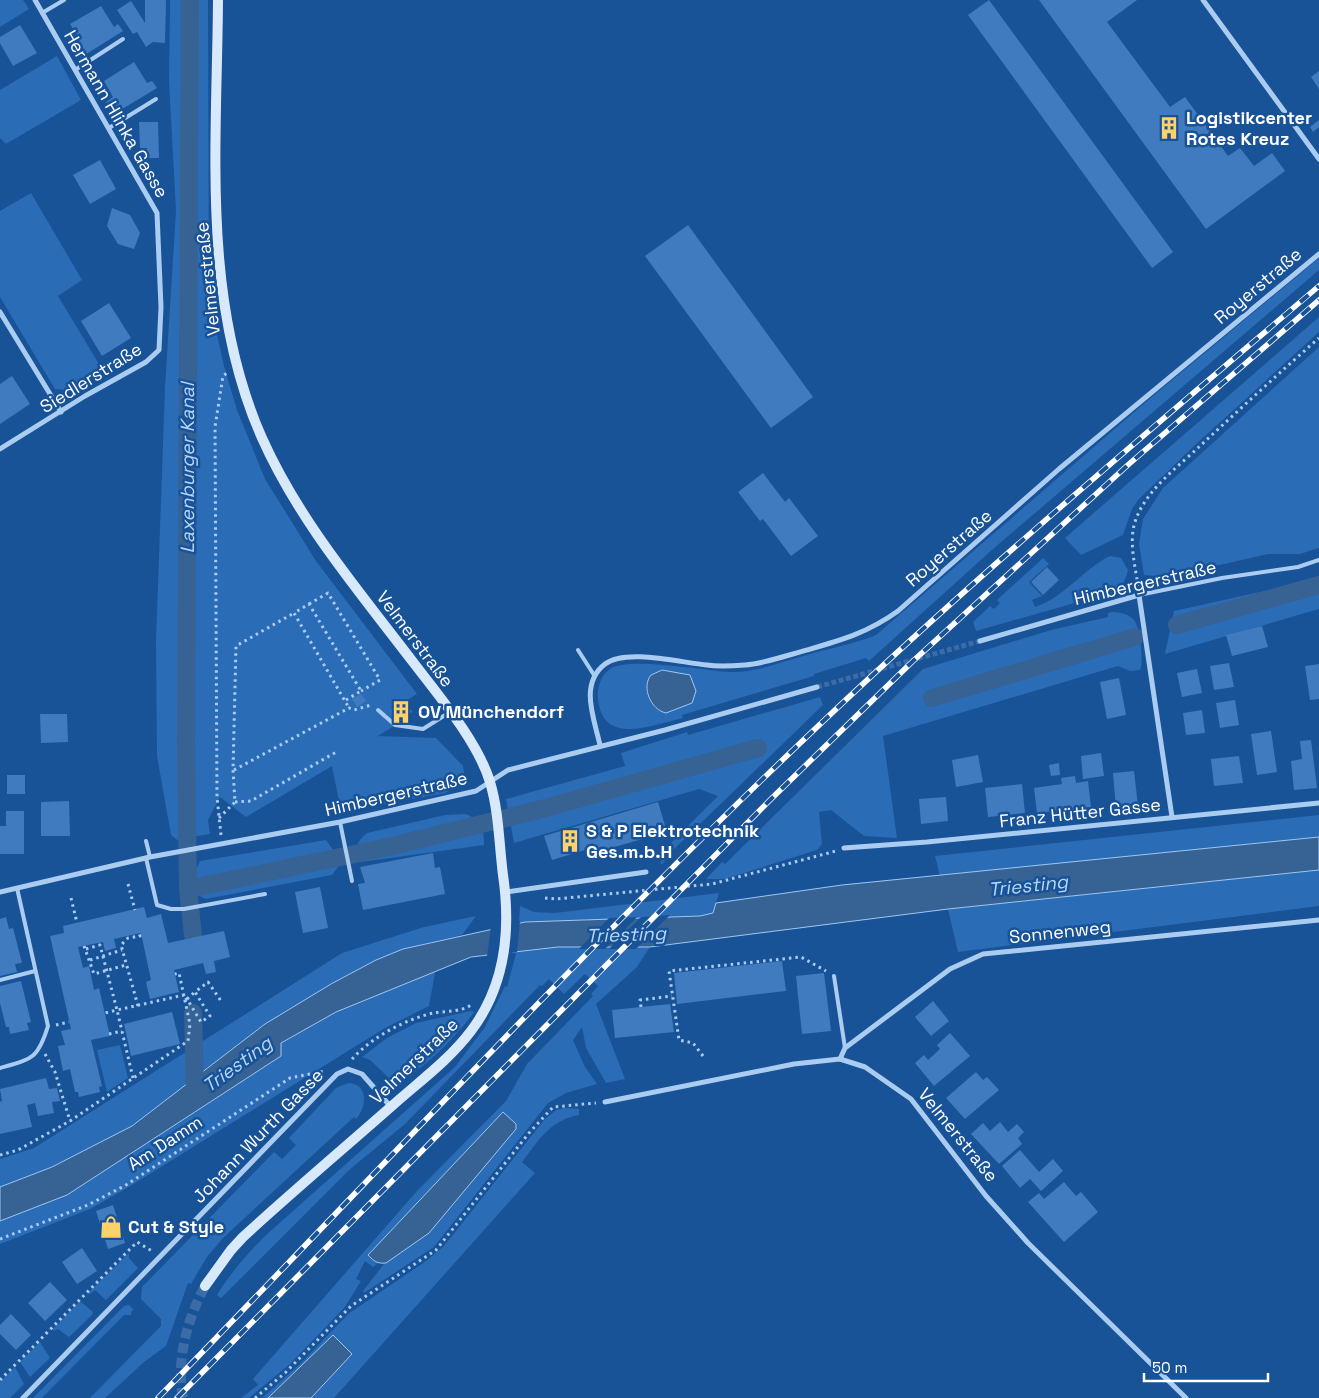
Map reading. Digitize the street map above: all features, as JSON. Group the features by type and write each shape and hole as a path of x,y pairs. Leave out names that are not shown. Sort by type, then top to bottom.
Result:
{"street":[{"name":"Hermann Hlinka Gasse","path":"35,0 157,213 161,307"},
{"name":"Velmerstraße","path":"205,1286 230,1250 431,1073 466,1038 484,1012 500,972 506,940 507,904 490,782 480,760 451,712 306,519 285,484 262,439 236,366 220,273 216,203 218,0"},
{"path":"1203,0 1319,159"},
{"name":"Royerstraße","path":"594,675 606,663 635,657 710,666 747,665 852,638 876,628 898,612 1059,469 1319,254"},
{"name":"Siedlerstraße","path":"0,449 146,362 159,350 161,307"},
{"path":"0,312 61,412"},
{"path":"1139,595 1172,817"},
{"name":"Himbergerstraße","path":"980,641 1139,595"},
{"path":"594,675 590,690 591,706 600,745"},
{"name":"Himbergerstraße","path":"0,892 148,858 340,822 476,791 508,770 600,745 665,730 817,687"},
{"name":"Franz Hütter Gasse","path":"844,848 1319,802"},
{"path":"506,892 646,872"},
{"name":"Sonnenweg","path":"840,1059 845,1048 950,969 983,954 1319,920"},
{"name":"Velmerstraße","path":"604,1102 794,1064 840,1059 865,1067 911,1099 986,1196 1028,1244 1186,1398"},
{"name":"Johann Wurth Gasse","path":"23,1398 325,1085 343,1070 355,1070 362,1074 391,1107"}],"lane":[{"path":"42,14 64,0"},
{"path":"75,70 123,39"},
{"path":"109,128 156,99"},
{"name":"Himbergerstraße","path":"1139,595 1222,578 1298,567 1319,560"},
{"path":"578,650 594,675"},
{"path":"378,710 395,725 423,729 451,712"},
{"path":"340,822 352,881"},
{"path":"146,841 157,905 171,909 184,909 265,894"},
{"path":"0,1068 27,1060 42,1049 48,1026 17,888"},
{"path":"0,980 35,970"},
{"path":"834,976 845,1048"}],"path":[{"path":"1139,595 1132,537 1136,520 1147,500 1178,467 1319,338"},
{"path":"222,844 219,818 215,627 215,427 223,376 236,366"},
{"path":"235,802 233,770 236,646 328,593 380,680 346,700"},
{"path":"309,604 360,691"},
{"path":"294,613 349,708"},
{"path":"233,770 349,708 354,710 372,705 378,710"},
{"path":"219,818 235,802 251,801 338,751"},
{"path":"524,890 540,898 556,899 712,884 844,848"},
{"path":"128,884 135,910"},
{"path":"71,898 78,923"},
{"path":"138,1006 121,946 128,938 140,936 139,934"},
{"path":"126,965 107,971 92,975 90,960 85,948 100,945 107,971 117,1010 133,1078"},
{"path":"90,960 122,950"},
{"path":"703,1056 693,1042 679,1040 670,971 760,963 801,957 834,976"},
{"path":"0,1155 18,1150 70,1121 133,1078 168,1057 188,1041 190,1024 186,1000 179,972 175,974"},
{"path":"186,1000 208,982 221,1001"},
{"path":"186,1000 201,1022 210,1016 195,992"},
{"path":"105,1014 184,995"},
{"path":"641,1007 640,1000 672,996"},
{"path":"343,1070 359,1052 405,1023 429,1014 468,1008 474,1002"},
{"path":"109,1034 122,1031"},
{"path":"42,1049 55,1072 70,1121"},
{"name":"Am Damm","path":"0,1239 88,1205 126,1185 290,1078 318,1072 343,1070"},
{"path":"255,1398 285,1373 351,1306 436,1250 529,1133 553,1107 604,1102"},
{"path":"0,1380 137,1242 161,1256"}],"shaded area":[{"path":"0,0 23,0 29,9 0,27"},
{"path":"170,0 208,0 209,298 224,366 237,410 265,479 316,561 417,694 390,711 397,724 378,736 436,738 463,766 465,779 445,793 341,812 332,766 246,817 220,797 208,820 210,834 197,836 181,843 171,835 157,756 156,641 165,387 176,211 169,81"},
{"path":"57,56 81,100 6,144 0,138 0,90"},
{"path":"31,193 82,280 58,296 105,374 75,391 55,389 0,297 0,211"},
{"path":"1319,258 1319,270 993,549 869,661 866,658 814,674 814,676 682,715 683,718 644,728 618,728 609,723 602,713 598,698 600,682 610,669 619,665 649,664 730,672 748,671 876,635 1147,401"},
{"path":"1319,317 1319,332 1138,500 1132,509 1123,535 1081,555 1065,538"},
{"path":"1319,347 1319,548 1300,554 1268,554 1167,577 1144,575 1139,544 1143,519 1163,488"},
{"path":"1110,556 1121,558 1128,570 1123,583 1113,593 976,631 973,622 990,606 994,609 1000,603 997,600 1043,558 1049,564 1029,582 1042,596 1032,600 1035,607 1055,597 1091,568"},
{"path":"1319,576 1319,609 1165,654 1174,611 1305,582"},
{"path":"1108,613 1127,615 1136,624 1140,637 1140,670 1130,671 1118,666 883,736 897,838 864,836 831,810 819,812 822,844 817,850 725,879 706,879 722,862 725,864 923,669 1051,630 1108,617"},
{"path":"820,697 823,705 668,855 669,857 661,865 660,854 718,796 699,789 514,843 506,799 625,766 621,753 687,732 688,735"},
{"path":"466,814 476,820 481,826 484,845 361,862 358,858 356,850 358,843 367,833 445,815"},
{"path":"1319,815 1319,837 940,876 935,856"},
{"path":"326,840 336,854 338,867 332,875 206,899 195,894 192,878 200,861"},
{"path":"1319,870 1319,906 958,952 948,909"},
{"path":"719,893 713,913 700,916 519,923 520,906 534,912 555,913"},
{"path":"476,916 462,935 403,949 376,960 331,984 265,1024 132,1126 52,1167 0,1187 0,1159 34,1148 342,953 424,927"},
{"path":"558,947 650,947 637,967 596,1004 625,1079 606,1083 586,1048 582,1027 573,1040 585,1067 597,1084 566,1093 548,1103 434,1247 364,1293 363,1291 384,1264 380,1261 373,1267 365,1261 356,1279 361,1281 345,1307 290,1364 249,1398 241,1398 258,1385 253,1379 416,1192 506,1101 527,1064 593,996 591,994 598,986 585,974 564,994 549,979 542,986 540,985 405,1124 349,1170 221,1298 217,1295 228,1279 266,1235 455,1067 485,1027 505,986 507,987 517,950"},
{"path":"438,968 435,973 429,1006 385,1028 90,1209 0,1244 0,1221 67,1195 281,1056 281,1043 336,1012"},
{"path":"471,1011 474,1012 468,1020 436,1055 411,1074 400,1079 391,1080 370,1060 362,1057 387,1038 416,1023"},
{"path":"120,1045 128,1078 107,1092 97,1050"},
{"path":"348,1083 360,1087 363,1092 364,1103 356,1119 354,1117 223,1238 207,1257 191,1284 188,1283 166,1346 144,1362 105,1398 90,1398 161,1326 161,1319 141,1299 142,1287 274,1152 282,1159 296,1145 289,1138 336,1088"},
{"path":"564,1108 579,1109 579,1115 553,1126 534,1146 522,1162 535,1173 334,1398 262,1398 302,1362 348,1314 426,1261 444,1246 544,1120 556,1110"},
{"path":"129,1253 129,1258 138,1268 106,1300 95,1290 90,1294 88,1293"},
{"path":"80,1301 93,1312 92,1315 69,1337 58,1329 54,1331 53,1329"},
{"path":"129,1305 134,1310 132,1310 131,1315 124,1315 42,1398 33,1398 124,1306"},
{"path":"40,1342 50,1358 30,1377 20,1362"},
{"path":"15,1367 24,1384 10,1398 0,1398 0,1382"}],"water":[{"path":"662,670 690,675 696,691 692,703 666,713 652,703 647,692 648,680 651,675"},
{"name":"Triesting","path":"1319,837 1319,870 948,909 650,947 558,947 471,957 336,1012 281,1043 281,1056 67,1195 0,1221 0,1187 52,1167 132,1126 265,1024 331,984 376,960 403,949 525,922 700,916 713,913 716,903 842,885"},
{"path":"503,1112 516,1124 516,1129 429,1233 386,1263 372,1259 368,1255"},
{"path":"333,1335 352,1354 311,1398 268,1398"}],"pier":[{"path":"670,915 636,949 609,949 641,917"},
{"path":"637,917 605,949 579,949 609,918"},
{"path":"520,921 517,952 487,957 491,926"}],"building":[{"path":"145,0 166,0 165,43 153,42 146,47 137,32 133,34 117,10 131,1 145,23"},
{"path":"989,0 1173,252 1152,268 968,15"},
{"name":"Logistikcenter Rotes Kreuz","path":"1039,0 1137,0 1107,22 1170,107 1185,97 1228,156 1240,148 1254,166 1272,153 1285,171 1206,229"},
{"path":"101,6 114,27 118,24 123,31 80,58 72,45 80,40 70,24"},
{"path":"20,25 37,53 13,66 0,43 0,37"},
{"path":"134,62 147,83 152,81 157,88 114,114 106,102 113,97 104,81"},
{"path":"1319,71 1319,89 1311,77"},
{"path":"1319,120 1319,127 1313,132 1310,127"},
{"path":"139,122 158,122 159,158 147,158 147,148 140,148"},
{"path":"100,160 116,189 90,204 73,175"},
{"path":"112,208 130,215 140,233 134,249 118,244 107,226"},
{"path":"688,225 813,397 771,428 645,256"},
{"path":"109,303 131,338 102,356 81,321"},
{"path":"12,376 30,404 0,424 0,384"},
{"path":"763,473 785,502 789,498 818,536 791,556 763,519 760,521 738,492"},
{"path":"1047,567 1059,580 1043,595 1031,582"},
{"path":"1262,626 1268,647 1232,656 1226,635"},
{"path":"1229,663 1234,687 1214,690 1210,666"},
{"path":"1319,664 1319,699 1310,700 1305,666"},
{"path":"1197,669 1202,693 1182,697 1177,673"},
{"path":"1119,678 1126,715 1107,719 1100,682"},
{"path":"361,694 366,701 357,707 352,699"},
{"path":"1235,700 1239,725 1220,728 1216,703"},
{"name":"OV Münchendorf","path":"406,702 412,712 395,721 390,711"},
{"path":"1202,710 1205,733 1186,735 1183,713"},
{"path":"40,714 67,714 68,742 41,743"},
{"path":"1271,731 1277,772 1257,775 1251,734"},
{"path":"1311,740 1317,788 1294,790 1291,761 1302,759 1300,741"},
{"path":"1101,753 1104,776 1083,779 1081,756"},
{"path":"978,755 983,782 956,787 952,760"},
{"path":"1239,756 1243,783 1214,786 1211,759"},
{"path":"1059,763 1060,775 1051,776 1049,765"},
{"path":"1134,771 1138,806 1116,808 1113,773"},
{"path":"7,775 25,775 25,794 7,794"},
{"path":"1075,776 1076,783 1088,781 1091,807 1037,813 1034,788 1062,784 1061,778"},
{"path":"1022,784 1025,813 988,817 985,788"},
{"path":"946,797 948,821 921,824 919,799"},
{"path":"69,801 70,836 41,836 41,802"},
{"path":"658,802 667,832 597,852 595,847 552,860 544,836"},
{"path":"6,811 24,811 24,854 0,854 0,826 6,826"},
{"path":"433,853 435,868 440,867 445,894 363,910 358,884 365,883 360,867"},
{"path":"320,887 328,928 303,933 295,892"},
{"path":"144,907 147,918 161,914 168,943 224,931 230,957 214,961 216,972 206,974 203,963 174,970 179,992 150,999 146,982 151,980 141,933 114,939 116,948 105,951 103,942 78,947 83,968 89,966 94,990 99,988 110,1036 91,1040 102,1086 99,1087 100,1092 79,1097 78,1092 75,1092 70,1069 63,1071 58,1046 65,1045 61,1031 71,1029 50,936 64,933 63,926"},
{"path":"6,917 9,929 13,928 22,963 15,964 17,972 0,976 0,919"},
{"path":"782,961 786,991 677,1004 674,973"},
{"path":"824,973 831,1031 802,1034 796,976"},
{"path":"21,981 31,1022 27,1023 29,1030 10,1034 9,1027 6,1027 0,1003 0,986"},
{"path":"933,1001 949,1021 931,1036 915,1017"},
{"path":"670,1004 674,1032 615,1038 612,1010"},
{"path":"172,1012 180,1044 131,1056 124,1024"},
{"path":"950,1033 970,1056 934,1086 915,1063 924,1055 928,1060 940,1049 937,1045"},
{"path":"976,1072 983,1080 987,1077 999,1090 965,1119 946,1098"},
{"path":"46,1078 49,1089 57,1088 60,1101 52,1102 54,1113 38,1116 35,1103 27,1105 32,1127 0,1134 0,1102 2,1101 0,1089"},
{"path":"1000,1122 1008,1132 1017,1124 1024,1132 1018,1138 1022,1144 999,1164 971,1134 983,1123 990,1131"},
{"path":"1020,1150 1039,1172 1053,1159 1063,1171 1041,1191 1030,1179 1020,1188 1002,1166"},
{"path":"1064,1182 1076,1196 1081,1192 1098,1212 1064,1242 1028,1202 1039,1193 1044,1199"},
{"name":"Cut & Style","path":"113,1205 125,1243 108,1249 96,1211"},
{"path":"82,1248 97,1271 77,1284 62,1262"},
{"path":"50,1282 67,1300 45,1321 28,1303"},
{"path":"11,1314 31,1335 16,1350 0,1334 0,1325"}],"waterway":[{"name":"Laxenburger Kanal","path":"190,0 186,741 188,889 193,935"},
{"path":"1177,625 1319,585"},
{"path":"932,698 1135,637"},
{"path":"188,889 388,847 542,809 758,748"},
{"name":"Laxenburger Kanal","path":"193,1013 195,1095"}],"tunnel":[{"path":"817,687 980,641"},
{"path":"183,1398 181,1384 182,1355 188,1326 205,1286"}],"railway":[{"path":"158,1398 565,976 815,729 1001,559 1319,286"},
{"path":"177,1398 771,799 912,662 1129,464 1319,300"}],"place":[{"name":"Logistikcenter Rotes Kreuz","path":"1169,128"},
{"name":"OV Münchendorf","path":"401,712"},
{"name":"S & P Elektrotechnik Ges.m.b.H","path":"570,841"},
{"name":"Cut & Style","path":"111,1227"}]}
